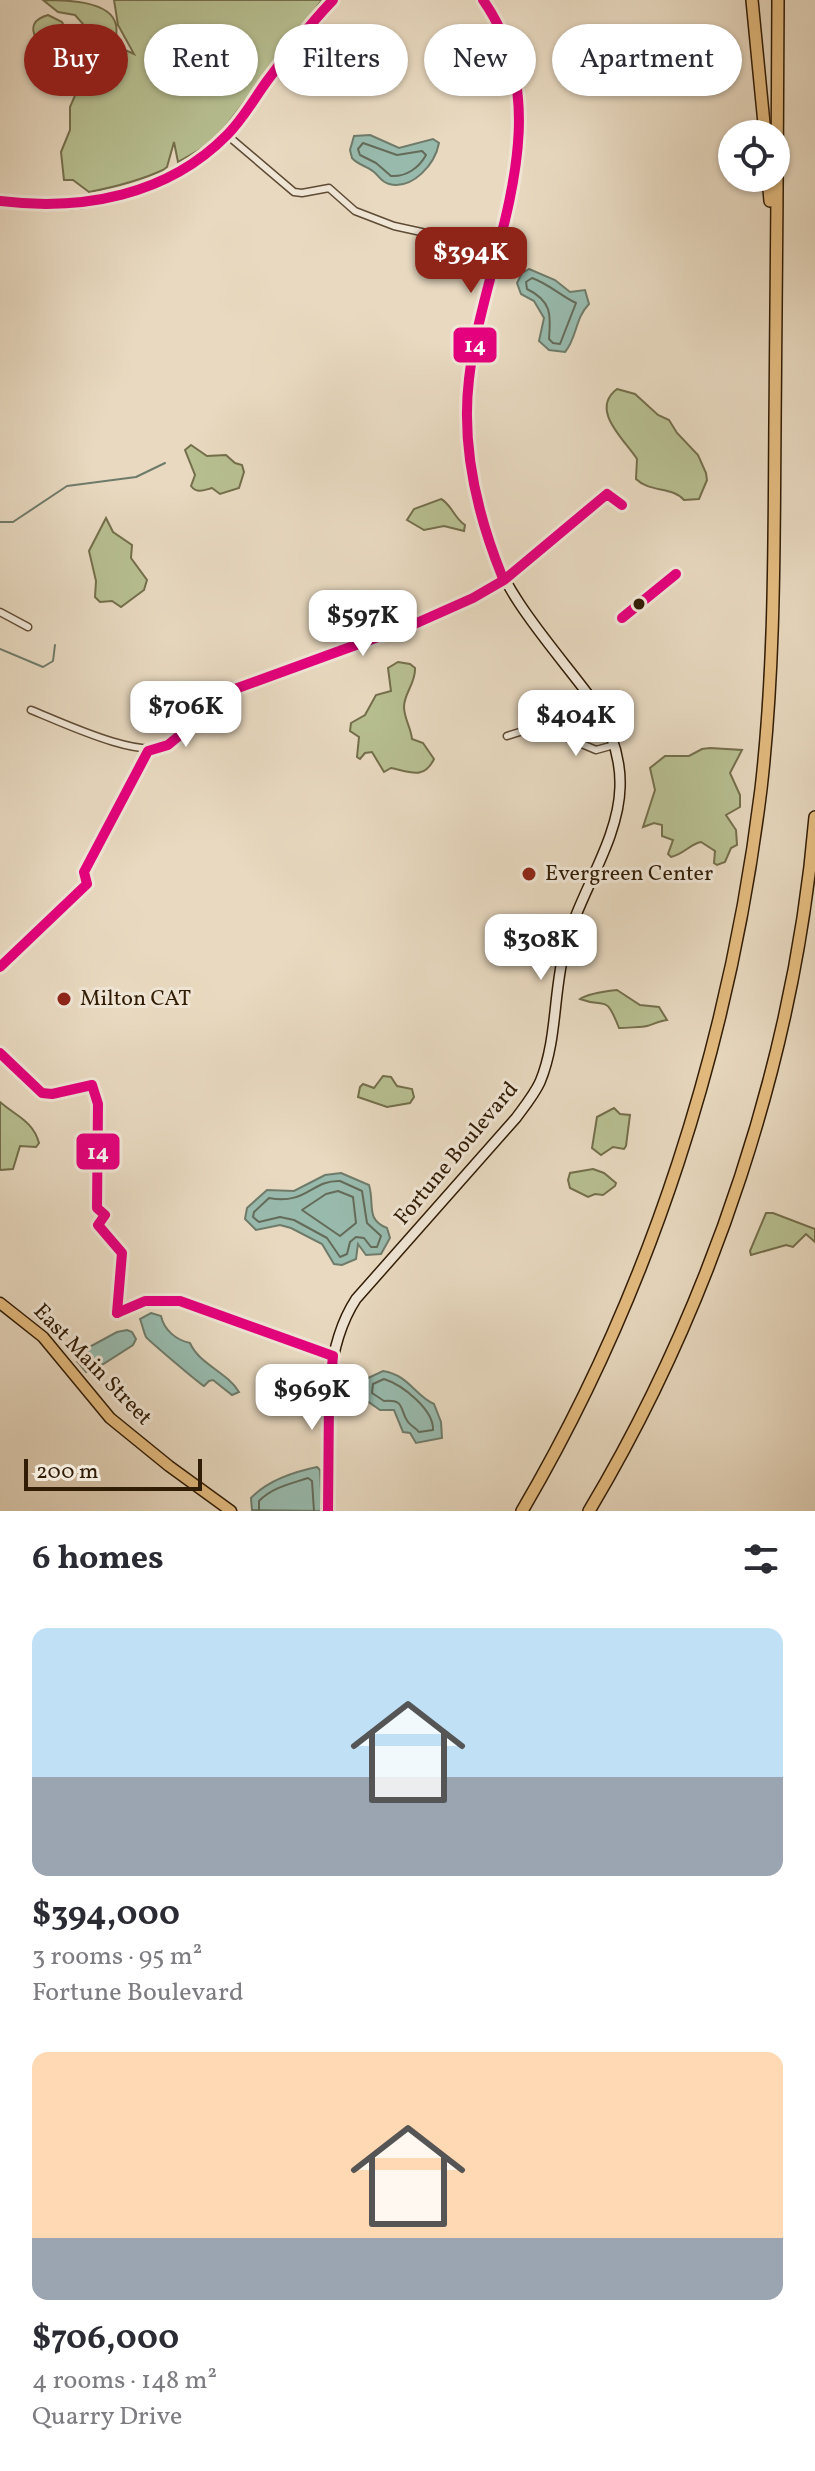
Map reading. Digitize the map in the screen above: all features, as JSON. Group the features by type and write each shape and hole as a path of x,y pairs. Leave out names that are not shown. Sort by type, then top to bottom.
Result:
{"highway":[{"path":"752,0 764,120"},
{"path":"522,1511 586,1392 641,1266 692,1119 731,969 752,850 767,727 773,589 778,0"},
{"path":"769,192 776,288"},
{"path":"589,1511 661,1378 708,1266 735,1189 781,1026 807,888 815,817"}],"main road":[{"path":"0,201 26,206 56,206 119,197 143,189 187,165 227,135 333,0"},
{"name":"Fortune Boulevard","path":"328,1511 330,1382 338,1334 356,1299 516,1118 539,1085 550,1046 565,944 618,807 620,768 614,745 596,705 504,580 487,541 478,509 468,397 475,350 518,161 520,113 509,56 483,0"},
{"name":"East Main Street","path":"0,1303 43,1337 110,1418 231,1511"}],"street":[{"path":"227,135 294,192 329,188 355,211 394,226 435,235 496,262"},
{"path":"31,710 117,743 148,751 157,750 168,745 235,689 433,617 504,580"},
{"path":"0,612 28,627"},
{"path":"531,718 539,726 596,750 614,745"},
{"path":"507,736 539,726"}],"green space":[{"path":"43,0 96,6 112,17 116,24 83,24 75,15 58,12"},
{"path":"114,0 322,0 304,24 274,24 274,63 258,84 258,24 144,24 144,96 249,96 222,131 206,146 178,162 174,142 167,167 163,170 89,192 73,180 64,180 61,152 70,130 70,107 75,96 128,96 128,51 134,54 128,43 128,24 118,24"},
{"path":"48,15 63,24 34,24"},
{"path":"617,389 635,394 658,415 669,420 698,455 707,480 699,499 684,500 636,479 637,459 608,415 609,397"},
{"path":"191,445 207,456 226,455 242,465 244,472 239,488 220,494 212,488 201,491 193,488 195,475 185,450"},
{"path":"441,499 465,525 464,531 444,526 424,530 407,520 414,509"},
{"path":"106,518 113,532 132,545 131,558 147,580 144,590 121,607 112,601 100,602 95,597 96,581 89,551"},
{"path":"398,662 415,668 405,702 405,715 412,739 423,743 434,759 421,772 391,768 384,772 372,752 365,753 360,759 357,757 359,737 350,731 351,723 365,715 376,695 391,691 388,668"},
{"path":"710,748 742,750 730,773 740,795 740,807 726,815 736,830 737,845 731,848 725,862 717,865 714,863 715,851 701,842 671,857 668,854 673,840 662,836 662,825 654,823 643,827 655,790 650,768 665,756 689,756"},
{"path":"617,990 640,1005 659,1007 667,1020 619,1028 607,1006 580,999"},
{"path":"383,1076 391,1077 397,1086 412,1089 414,1097 410,1103 387,1107 358,1097 363,1084 374,1088"},
{"path":"0,1102 28,1124 39,1143 36,1147 20,1146 13,1169 0,1170"},
{"path":"614,1108 620,1114 630,1115 626,1146 624,1149 613,1147 601,1155 592,1148 597,1117"},
{"path":"593,1169 604,1173 616,1183 615,1186 603,1195 588,1197 570,1188 570,1173"},
{"path":"766,1213 815,1229 815,1242 806,1234 793,1247 786,1245 751,1255"}],"water":[{"path":"370,135 399,148 433,139 439,143 433,159 422,174 406,183 389,184 352,158 350,150 354,136"},
{"path":"529,269 555,280 570,292 585,290 589,304 565,352 549,350 539,341 544,318 534,301 521,294 517,283 522,273"},
{"path":"341,1173 369,1185 373,1216 387,1228 390,1238 381,1254 366,1255 358,1244 356,1259 342,1265 334,1264 322,1244 291,1228 280,1225 256,1230 245,1219 247,1208 267,1190 294,1191 325,1175"},
{"path":"151,1313 161,1316 171,1334 190,1343 200,1357 239,1392 232,1395 213,1380 204,1386 149,1340 140,1319"},
{"path":"127,1330 136,1339 133,1345 94,1370 86,1372 77,1361 80,1352 117,1332"},
{"path":"383,1371 406,1381 434,1404 441,1422 442,1438 416,1443 410,1433 403,1432 394,1410 380,1410 363,1398 366,1379"},
{"path":"317,1467 320,1470 322,1511 252,1510 251,1498 265,1486 290,1474"}],"waterway":[{"path":"0,522 13,522 67,486 136,477 165,463"},
{"path":"0,649 43,667 53,661 55,645"}],"transit line":[{"name":"14","path":"0,201 31,204 92,201 122,195 178,172 203,156 233,129 291,50 333,0"},
{"name":"14","path":"483,0 507,45 517,91 518,139 512,187 477,332 467,404 469,454 478,504 502,576"},
{"name":"14","path":"0,967 87,884 84,872 148,751 168,745 235,689 419,622 473,598 504,580 607,494 622,505"},
{"name":"14","path":"622,618 676,574"},
{"name":"14","path":"0,1053 42,1093 52,1094 92,1085 98,1104 97,1208 105,1215 98,1225 122,1253 117,1313"},
{"name":"14","path":"117,1313 145,1301 180,1301 333,1356 329,1398 328,1511"}],"place":[{"name":"Evergreen Center","path":"529,874"},
{"name":"Milton CAT","path":"64,999"}]}
